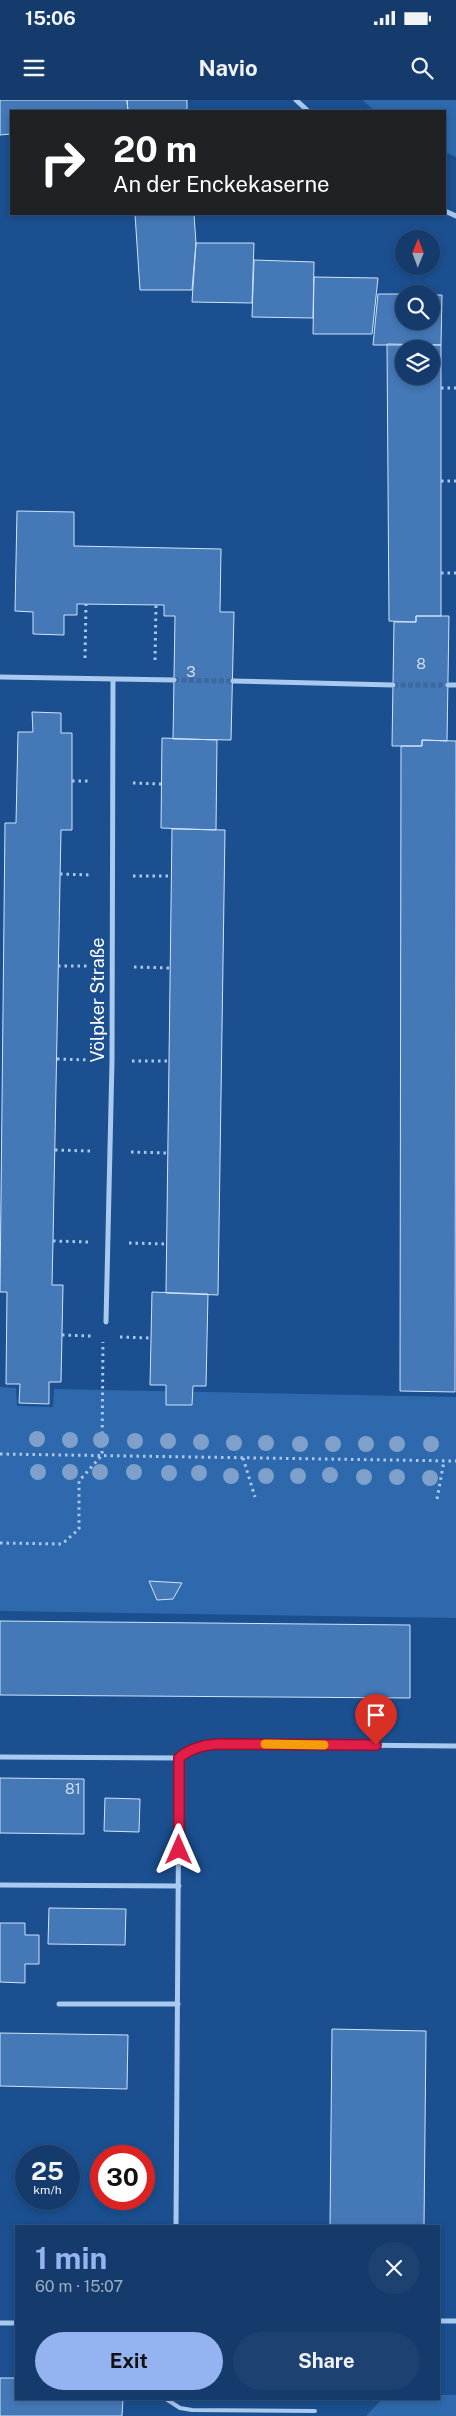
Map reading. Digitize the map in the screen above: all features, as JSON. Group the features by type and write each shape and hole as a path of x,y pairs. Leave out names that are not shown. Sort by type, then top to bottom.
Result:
{"street":[{"path":"296,100 307,110"},
{"path":"0,677 174,680"},
{"name":"Völpker Straße","path":"106,1322 108,1152 112,1061 113,679"},
{"path":"232,681 393,685"},
{"path":"448,685 456,685"},
{"path":"0,1757 179,1758 197,1748 218,1744 456,1746"},
{"path":"176,2225 179,1758"},
{"path":"0,1885 179,1886"},
{"path":"59,2004 178,2004"},
{"path":"440,2321 456,2321"},
{"path":"0,2323 15,2323"}],"lane":[{"path":"168,2400 180,2408 192,2410 315,2411"}],"path":[{"path":"441,388 456,388"},
{"path":"441,481 456,481"},
{"path":"441,573 456,573"},
{"path":"85,679 86,604"},
{"path":"154,679 156,605"},
{"path":"60,874 171,876"},
{"path":"58,966 170,968"},
{"path":"57,1059 169,1061"},
{"path":"55,1150 168,1153"},
{"path":"53,1241 167,1244"},
{"path":"0,1544 62,1544 79,1529 79,1481 102,1455 104,1337 106,1322"},
{"path":"62,1335 151,1338"},
{"path":"0,1454 456,1461"},
{"path":"243,1458 255,1497"},
{"path":"438,1499 444,1461"}],"shaded area":[{"path":"362,100 456,100 456,157 446,152 446,110 374,110"},
{"path":"0,1387 16,1388 17,1406 53,1407 54,1389 456,1397 456,1618 0,1611"},
{"path":"440,2395 456,2395 456,2416 366,2416 381,2400 440,2400"}],"building":[{"path":"0,100 127,100 128,110 10,110 10,134 0,135"},
{"path":"127,100 187,100 187,110 128,110"},
{"path":"135,215 194,215 196,243 192,290 140,290"},
{"path":"196,243 254,243 252,303 192,302"},
{"path":"254,260 314,262 313,318 252,317"},
{"path":"314,277 378,278 372,334 313,334"},
{"path":"378,294 395,294 395,330 440,330 440,295 442,295 441,345 440,340 395,340 395,345 373,345"},
{"path":"387,344 395,344 395,385 440,385 441,345 441,616 416,616 416,622 389,621"},
{"path":"17,511 74,512 74,546 221,549 220,612 234,612 231,740 173,739 175,616 164,616 164,605 77,604 77,615 64,615 64,635 33,634 33,612 15,611"},
{"path":"416,616 449,616 447,741 422,740 422,746 392,746 394,622 416,622"},
{"path":"32,712 61,713 61,733 72,733 72,830 61,830 52,1285 63,1285 61,1382 49,1382 49,1404 19,1403 20,1384 6,1384 7,1292 0,1292 5,823 16,823 18,732 33,732"},
{"path":"162,738 217,740 216,830 161,828"},
{"path":"422,740 456,741 455,1392 400,1391 401,746 422,746"},
{"path":"172,829 225,830 218,1295 166,1293"},
{"path":"152,1292 208,1294 206,1386 193,1386 192,1405 166,1405 166,1385 150,1385"},
{"path":"149,1581 182,1583 173,1599 157,1600"},
{"path":"0,1621 410,1625 410,1698 0,1695"},
{"path":"0,1778 84,1779 84,1834 0,1833"},
{"path":"105,1798 140,1799 139,1832 104,1831"},
{"path":"49,1908 126,1909 125,1945 48,1944"},
{"path":"0,1923 25,1923 25,1935 39,1935 39,1964 25,1964 25,1983 0,1982"},
{"path":"332,2029 426,2031 424,2225 330,2225"},
{"path":"0,2033 128,2035 127,2089 0,2086"},
{"path":"0,2378 15,2378 15,2400 123,2400 122,2416 0,2416"}],"tunnel":[{"path":"174,680 233,681"},
{"path":"393,685 448,685"}],"slow traffic":[{"path":"265,1744 324,1745"}],"route":[{"path":"179,1850 179,1758 183,1754 202,1746 218,1744 376,1745"}]}
